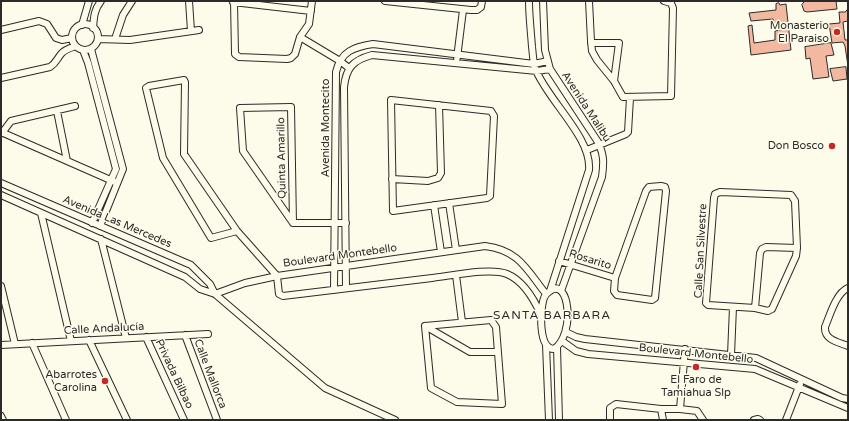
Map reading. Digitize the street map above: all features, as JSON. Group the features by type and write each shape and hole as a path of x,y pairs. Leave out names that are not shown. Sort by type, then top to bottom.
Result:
{"street":[{"path":"82,25 89,1"},
{"path":"94,28 86,24 74,30 72,38 76,46 83,50 91,49 95,46 98,35 94,28 94,15 97,6 101,1"},
{"path":"115,39 123,14 132,1"},
{"path":"189,1 191,31"},
{"path":"311,11 234,2 235,54 239,58 291,58 295,54 300,37 309,24 311,11 312,1"},
{"path":"385,1 463,10 477,10 481,7 482,1"},
{"name":"Avenida Malibu","path":"529,1 534,64 537,72 586,150 590,163 560,261 548,292 544,298 542,316"},
{"name":"Avenida Malibu","path":"543,1 545,50 550,69 600,145 604,163 602,177 561,291"},
{"path":"589,1 592,51 597,60 614,81 623,97 630,98 671,96 673,8 671,3 664,1"},
{"path":"456,63 463,10"},
{"path":"1,30 39,21 47,24 56,38 62,40 72,38"},
{"path":"98,39 130,40 199,30"},
{"path":"300,37 349,68 363,57 372,55 537,72 550,69"},
{"path":"591,43 619,43 614,81"},
{"path":"340,61 344,55 352,49 373,44 534,64 548,61"},
{"path":"1,78 50,66 54,64 66,50 76,46"},
{"path":"91,49 123,169 114,181"},
{"path":"83,50 88,63 116,169 114,181 92,235"},
{"name":"Avenida Montecito","path":"334,290 336,72 340,61"},
{"name":"Avenida Montecito","path":"346,288 344,87 345,78 349,68"},
{"path":"215,294 245,283 277,276 237,231 184,154 184,80 149,86 146,88 163,158 211,238 237,231"},
{"path":"586,150 628,132 630,98"},
{"path":"391,100 439,106 487,110 491,111 494,116 490,196 487,198 392,211 391,100"},
{"path":"75,106 10,121 2,132 114,181"},
{"path":"392,179 428,181 438,178 441,173 439,106"},
{"name":"Quinta Amarillo","path":"291,107 293,223 243,151 240,108 291,107"},
{"path":"57,111 67,161"},
{"name":"Avenida Las Mercedes","path":"1,182 192,265 210,284 215,294"},
{"path":"649,187 665,187 666,191 655,298 652,300 617,294 614,291 615,278 646,191 649,187"},
{"name":"Calle San Silvestre","path":"720,192 791,195 795,201 797,248 796,256 772,309 768,311 755,308 708,305 706,303 715,194 720,192"},
{"name":"Avenida Las Mercedes","path":"1,195 185,277 200,289 215,294 325,388 395,420"},
{"path":"449,203 456,250"},
{"path":"434,205 441,252"},
{"path":"42,213 71,341"},
{"path":"293,223 346,223"},
{"path":"100,239 126,338"},
{"name":"Boulevard Montebello","path":"542,316 536,302 527,289 508,274 498,271 283,296 279,294 277,276 485,246 507,250 522,262 548,292"},
{"path":"755,308 760,253 762,249 766,247 797,248"},
{"name":"Rosarito","path":"560,261 615,278"},
{"path":"456,275 462,322"},
{"path":"1,286 15,344"},
{"path":"546,345 550,349 557,347 562,341 566,332 567,310 564,296 558,288 552,289 548,292"},
{"path":"848,288 839,296 825,326 825,330 831,339 848,346"},
{"path":"731,355 733,307"},
{"path":"542,316 541,326 546,345 549,420"},
{"path":"491,320 496,326 502,404 457,402 430,388 425,326 491,320"},
{"path":"425,326 470,352 498,352"},
{"name":"Boulevard Montebello","path":"566,332 576,337 585,339 756,358 842,398 848,399"},
{"name":"Calle Andalucía","path":"1,345 208,334"},
{"name":"Calle Mallorca","path":"185,335 217,420"},
{"name":"Privada Bilbao","path":"146,337 184,420"},
{"path":"88,340 127,420"},
{"name":"Boulevard Montebello","path":"562,341 576,351 588,354 755,369 848,408"},
{"path":"32,343 66,420"},
{"path":"557,347 559,420"},
{"path":"680,409 685,349"},
{"path":"786,420 803,379"},
{"path":"610,420 610,408 616,404 697,411 703,420"},
{"path":"661,409 663,420"},
{"path":"1,416 2,420"},
{"path":"754,420 760,420"}],"building":[{"path":"805,1 836,1 837,9 807,12 804,11 802,5"},
{"path":"779,3 780,5 786,4 791,50 751,55 748,26 752,25 754,43 775,40 775,31 780,30 779,27 774,27 773,19 751,21 749,13 776,10 776,4"},
{"name":"Monasterio El Paraiso","path":"848,9 848,21 843,22 845,40 848,40 848,66 845,46 843,42 832,43 829,24 840,23 839,12 845,12"},
{"path":"831,43 834,55 826,56 829,77 813,79 810,58 806,59 805,47"},
{"path":"846,67 847,79 833,81 830,69"}],"place":[{"name":"Monasterio El Paraiso","path":"837,32"},
{"name":"Don Bosco","path":"832,146"},
{"name":"El Faro de Tamiahua Slp","path":"696,367"},
{"name":"Abarrotes Carolina","path":"105,381"}],"district":[{"name":"SANTA BARBARA","path":"552,316"}]}
